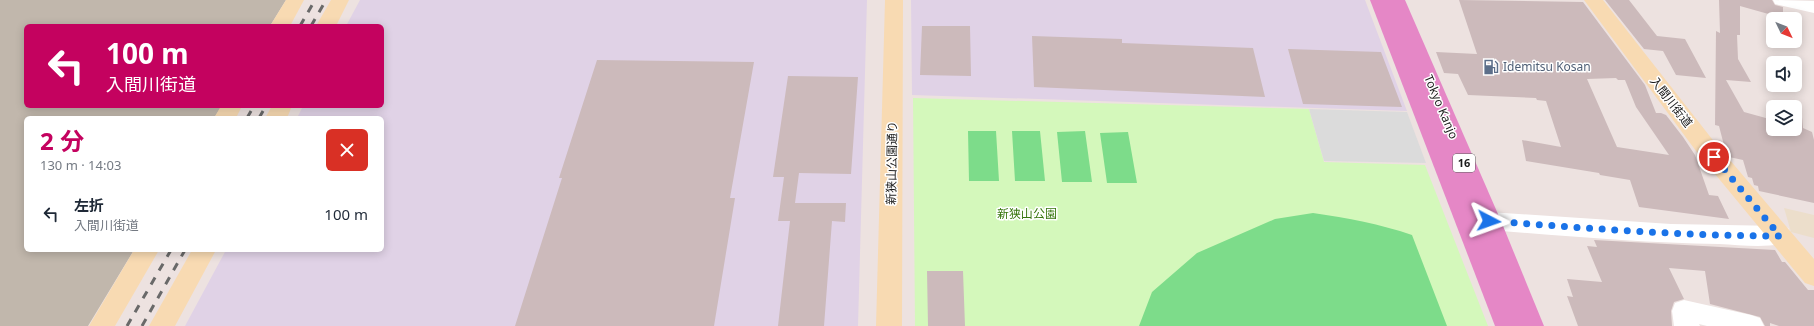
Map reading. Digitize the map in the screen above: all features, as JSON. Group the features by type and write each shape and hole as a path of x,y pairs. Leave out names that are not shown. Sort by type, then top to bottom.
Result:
{"highway":[{"name":"Tokyo Kanjo","path":"1379,0 1508,326"},
{"name":"Tokyo Kanjo","path":"1396,0 1489,221 1531,326"}],"street":[{"path":"281,24 295,0"},
{"path":"327,24 340,0"},
{"name":"新狭山公園通り","path":"890,326 894,0"},
{"name":"入間川街道","path":"1593,0 1704,145 1814,276"},
{"path":"1782,0 1814,7"},
{"path":"1489,221 1677,234 1780,236"},
{"path":"102,326 146,252"},
{"path":"162,326 203,252"},
{"path":"1687,326 1684,311 1694,312 1751,326"}],"shaded area":[{"path":"0,0 286,0 271,24 24,24 24,108 221,108 215,116 24,116 24,252 133,252 88,326 0,326"},
{"path":"360,0 867,0 858,326 185,326 225,252 384,252 384,116 298,116 302,108 384,108 384,24 347,24"},
{"path":"911,0 1365,0 1407,111 912,95"},
{"path":"1309,109 1407,112 1426,163 1324,161"},
{"path":"1784,208 1814,215 1814,238 1791,232"}],"green space":[{"name":"新狭山公園","path":"913,98 1309,109 1324,162 1425,165 1488,326 915,326"},
{"path":"968,131 996,131 999,181 969,181"},
{"path":"1012,131 1040,131 1045,181 1015,181"},
{"path":"1085,131 1092,182 1062,182 1057,132"},
{"path":"1128,132 1137,183 1107,183 1100,133"},
{"path":"1313,213 1364,222 1412,235 1447,326 1139,326 1152,292 1197,253 1275,219"}],"building":[{"path":"1459,0 1583,2 1645,85 1656,113 1666,115 1683,137 1695,155 1709,195 1718,196 1729,219 1639,207 1630,180 1600,175 1599,173 1526,161 1522,140 1561,147 1546,101 1537,100 1536,98 1468,95 1458,74 1444,73 1436,52 1477,54","holes":["1616,78 1618,80 1625,80 1636,107 1669,155 1617,147 1587,79"]},
{"path":"1605,0 1629,0 1657,36 1685,39 1706,78 1676,75 1663,51 1644,49"},
{"path":"1719,0 1772,0 1775,5 1783,7 1783,12 1766,12 1766,13 1740,6 1740,35 1737,35 1738,59 1751,82 1726,80 1744,112 1766,118 1766,136 1802,136 1802,117 1803,128 1812,132 1814,140 1814,203 1759,191 1758,186 1754,185 1752,178 1748,177 1743,160 1729,157 1726,153 1719,126 1715,125 1716,31 1720,33"},
{"path":"922,26 970,26 971,76 920,75"},
{"path":"1032,36 1122,39 1122,43 1253,48 1265,97 1034,87"},
{"path":"1288,49 1381,52 1402,107 1303,104"},
{"path":"597,60 754,62 730,198 735,198 714,326 515,326 562,178 559,178"},
{"path":"788,76 858,77 851,174 799,173 795,203 846,203 845,222 832,221 824,326 778,326 790,221 778,221 784,177 773,177"},
{"path":"1594,240 1775,250 1782,262 1785,262 1808,290 1814,290 1814,326 1779,326 1770,323 1770,326 1765,326 1760,317 1710,304 1705,271 1669,268 1684,299 1674,302 1671,311 1672,326 1578,326 1567,296 1573,297 1567,279 1602,282 1587,246 1597,247"},
{"path":"927,271 963,271 965,326 928,326"}],"railway":[{"path":"301,24 315,0"},
{"path":"312,24 326,0"},
{"path":"248,116 253,108"},
{"path":"260,116 265,108"},
{"path":"127,326 170,252"},
{"path":"142,326 184,252"}],"place":[{"name":"Idemitsu Kosan","path":"1491,67"}],"route":[{"path":"1489,221 1677,234 1780,236 1714,157"}]}
